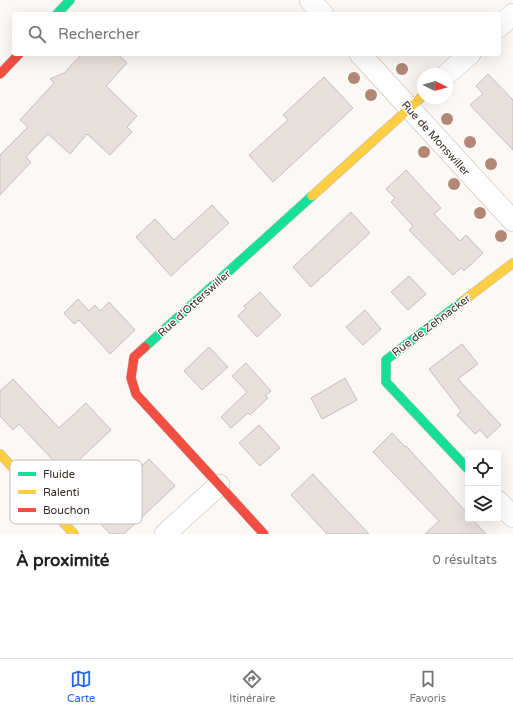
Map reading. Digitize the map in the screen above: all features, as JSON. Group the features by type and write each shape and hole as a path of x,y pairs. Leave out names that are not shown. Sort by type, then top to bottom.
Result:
{"street":[{"path":"58,12 70,0"},
{"path":"310,0 321,12"},
{"path":"501,25 513,14"},
{"path":"0,74 17,56"},
{"name":"Rue de Monswiller","path":"362,56 416,102 513,221"},
{"path":"453,69 468,56"},
{"name":"Rue d'Otterswiller","path":"264,534 136,394 131,378 134,357 416,102"},
{"name":"Rue de Zehnacker","path":"465,466 386,382 386,360 513,262"},
{"path":"0,454 10,465"},
{"path":"164,534 219,485"},
{"path":"501,504 513,517"},
{"path":"65,524 74,534"}],"building":[{"path":"80,56 119,56 127,63 106,86 137,116 127,127 132,132 110,155 87,134 70,154 48,134 26,157 31,162 0,195 0,155 28,127 20,120 54,83 50,79 64,73"},
{"path":"488,74 513,100 513,150 470,105 483,94 476,86"},
{"path":"324,77 353,108 273,182 249,155 288,120 283,115"},
{"path":"406,170 441,208 434,214 460,241 466,235 483,253 464,271 461,268 453,275 409,230 413,226 391,202 395,198 386,189"},
{"path":"212,205 229,223 171,276 136,237 155,219 174,240"},
{"path":"351,212 370,233 311,287 293,267"},
{"path":"409,276 426,294 408,310 391,292"},
{"path":"260,292 281,315 257,337 238,316 246,308 244,306"},
{"path":"78,299 89,311 95,305 100,311 109,302 135,330 110,354 79,320 74,324 64,313"},
{"path":"365,310 381,329 363,345 346,327"},
{"path":"462,344 478,364 458,379 501,425 487,438 480,430 475,434 457,415 461,411 429,369"},
{"path":"209,347 228,367 202,390 184,371"},
{"path":"246,363 271,391 265,396 268,398 250,415 248,413 231,428 221,417 247,392 232,376"},
{"path":"345,378 357,400 322,419 311,398"},
{"path":"13,379 59,428 86,403 111,430 79,460 53,460 19,424 13,430 0,416 0,391"},
{"path":"259,425 280,448 260,466 239,443"},
{"path":"392,433 405,447 406,446 465,511 465,522 475,522 486,534 425,534 439,521 373,452"},
{"path":"149,459 175,486 142,517 142,466"},
{"path":"313,474 369,534 327,534 291,495"},
{"path":"101,524 135,524 124,534 110,534"}],"traffic: fast":[{"path":"59,12 70,0"},
{"path":"145,347 312,196"},
{"path":"463,301 386,360 386,382 465,466"}],"traffic: slow":[{"path":"312,196 417,101"},
{"path":"463,301 513,263"},
{"path":"0,454 10,465"},
{"path":"65,524 74,534"}],"traffic: jam":[{"path":"0,74 17,56"},
{"path":"145,347 134,357 131,378 136,394 264,534"}]}
